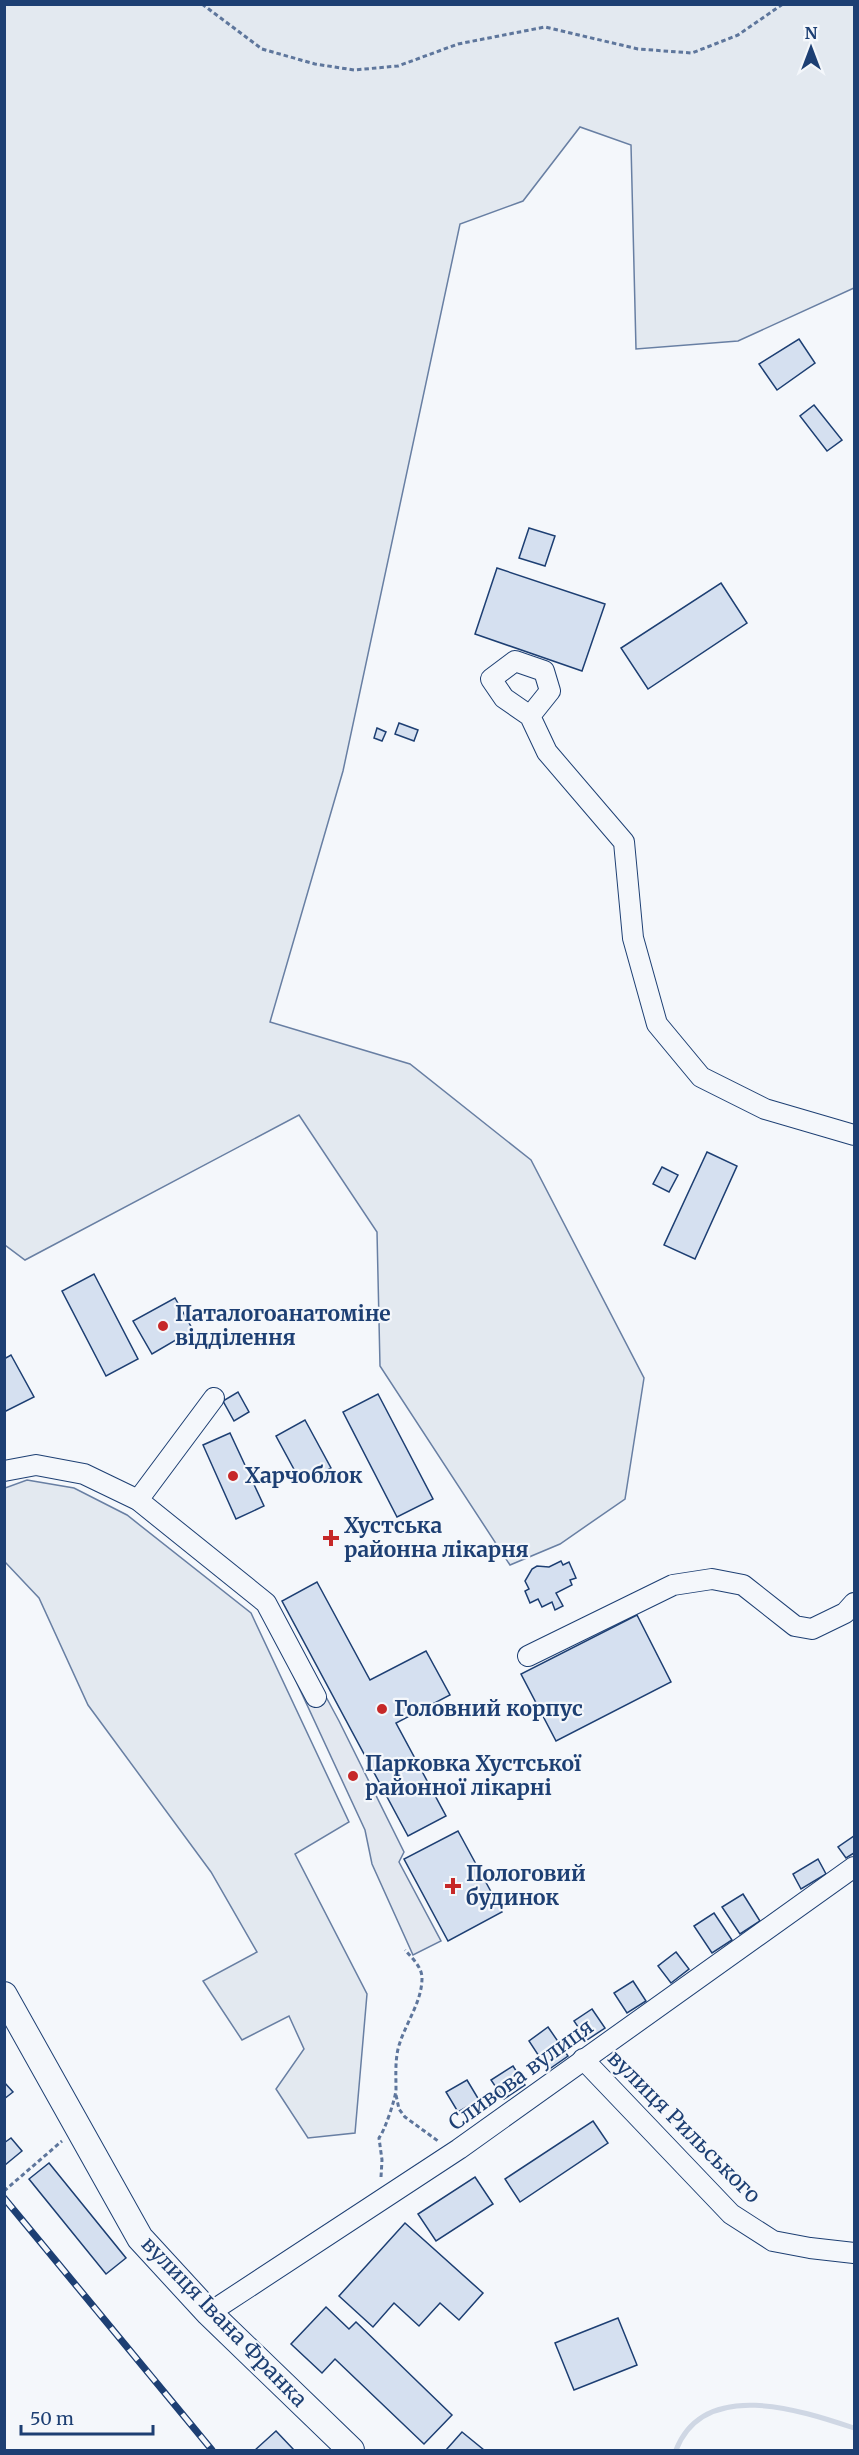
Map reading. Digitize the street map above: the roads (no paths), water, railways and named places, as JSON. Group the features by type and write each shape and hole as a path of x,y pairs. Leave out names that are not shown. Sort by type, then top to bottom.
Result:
{"main road":[{"name":"вулиця Івана Франка","path":"8,2009 140,2238 209,2313 351,2451"}],"street":[{"path":"530,716 547,752 624,842 633,938 657,1024 702,1077 765,1109 855,1135"},
{"path":"138,1500 214,1398"},
{"path":"4,1471 36,1465 84,1474 138,1500 266,1603 316,1697"},
{"path":"528,1656 673,1585 712,1580 743,1585 795,1626 812,1629 845,1612 855,1603"},
{"name":"Сливова вулиця","path":"209,2313 459,2149 855,1867"},
{"name":"вулиця Рильського","path":"583,2059 732,2214 773,2241 855,2253"}],"waterway":[{"path":"676,2450 689,2428 708,2414 730,2407 755,2405 781,2408 854,2428"}],"railway":[{"path":"4,2198 212,2450"}],"place":[{"name":"Паталогоанатоміне відділення","path":"163,1326"},
{"name":"Харчоблок","path":"233,1476"},
{"name":"Хустська районна лікарня","path":"331,1538"},
{"name":"Головний корпус","path":"382,1709"},
{"name":"Парковка Хустської районної лікарні","path":"353,1776"},
{"name":"Пологовий будинок","path":"453,1886"}]}
